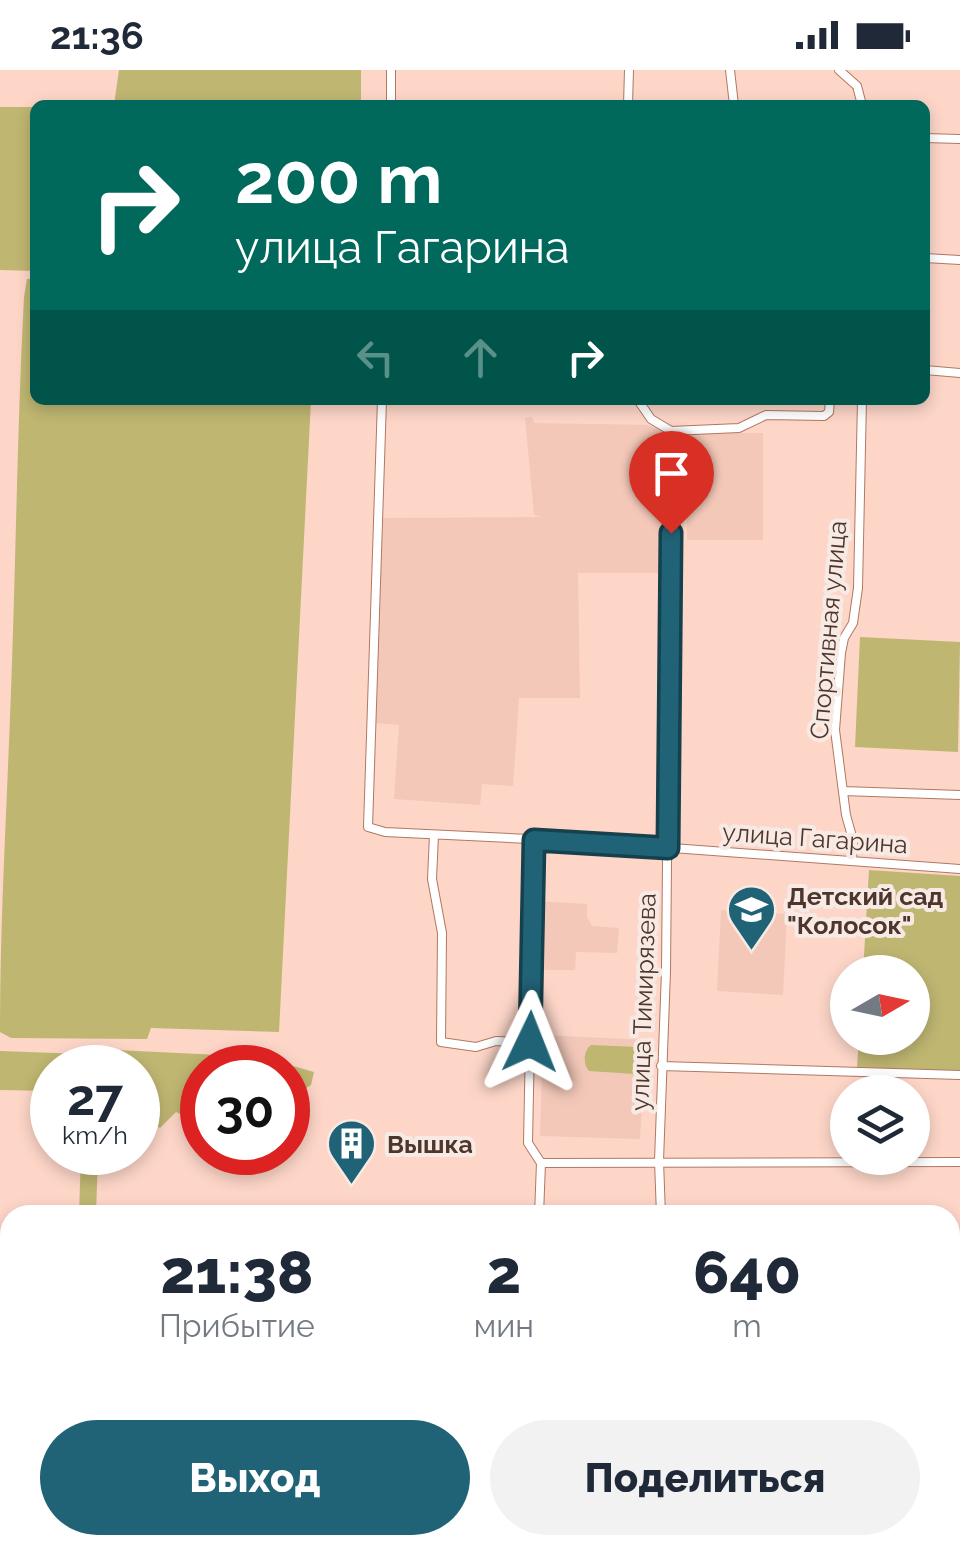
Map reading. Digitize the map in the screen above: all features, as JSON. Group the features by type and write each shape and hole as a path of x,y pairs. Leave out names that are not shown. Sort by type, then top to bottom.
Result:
{"street":[{"path":"390,100 391,70"},
{"path":"628,70 628,100"},
{"path":"730,70 733,100"},
{"path":"839,70 857,86 861,100"},
{"path":"930,138 960,139"},
{"path":"930,258 960,260"},
{"path":"930,370 960,373"},
{"name":"улица Гагарина","path":"382,405 368,828 960,869"},
{"path":"642,405 652,419 671,431 739,428 766,415 824,416 830,405"},
{"name":"Спортивная улица","path":"852,861 853,840 835,730 844,638 853,623 858,588 862,405"},
{"name":"улица Тимирязева","path":"661,1205 671,431"},
{"name":"улица Гагарина","path":"843,790 960,795"},
{"path":"434,835 432,879 442,933 441,1042 476,1046 496,1041 530,1042"},
{"path":"534,840 528,1143 541,1162 960,1162"},
{"path":"662,1066 960,1075"},
{"path":"539,1205 541,1162"}],"shaded area":[{"path":"119,70 361,70 361,100 115,100"},
{"path":"0,107 30,107 30,271 0,270"},
{"path":"30,279 30,405 311,405 279,1032 151,1028 147,1039 11,1038 0,1032"},
{"path":"532,417 534,423 649,425 665,433 665,573 578,573 580,698 519,698 513,786 482,784 480,805 394,799 399,725 374,723 383,518 541,517 534,515 525,418"},
{"path":"687,433 763,433 763,540 687,540"},
{"path":"860,637 960,642 958,752 855,747"},
{"path":"869,870 960,876 960,1071 857,1067 858,1055 930,1055 930,955 864,955"},
{"path":"536,901 587,904 592,926 619,928 617,953 576,952 575,970 544,970 543,999 536,998 533,974"},
{"name":"Детский сад \"Колосок\"","path":"721,910 787,914 783,995 717,991"},
{"path":"543,1035 646,1040 640,1139 540,1136"},
{"path":"591,1045 638,1047 640,1070 634,1074 589,1071 585,1058"},
{"path":"0,1051 30,1052 30,1091 0,1090"},
{"path":"160,1052 180,1053 180,1114 176,1112 160,1128"},
{"path":"80,1175 97,1175 96,1205 79,1205"}],"place":[{"name":"Детский сад \"Колосок\"","path":"752,952"},
{"name":"Вышка","path":"352,1186"}],"route":[{"path":"530,1042 534,840 668,848 671,533"}]}
